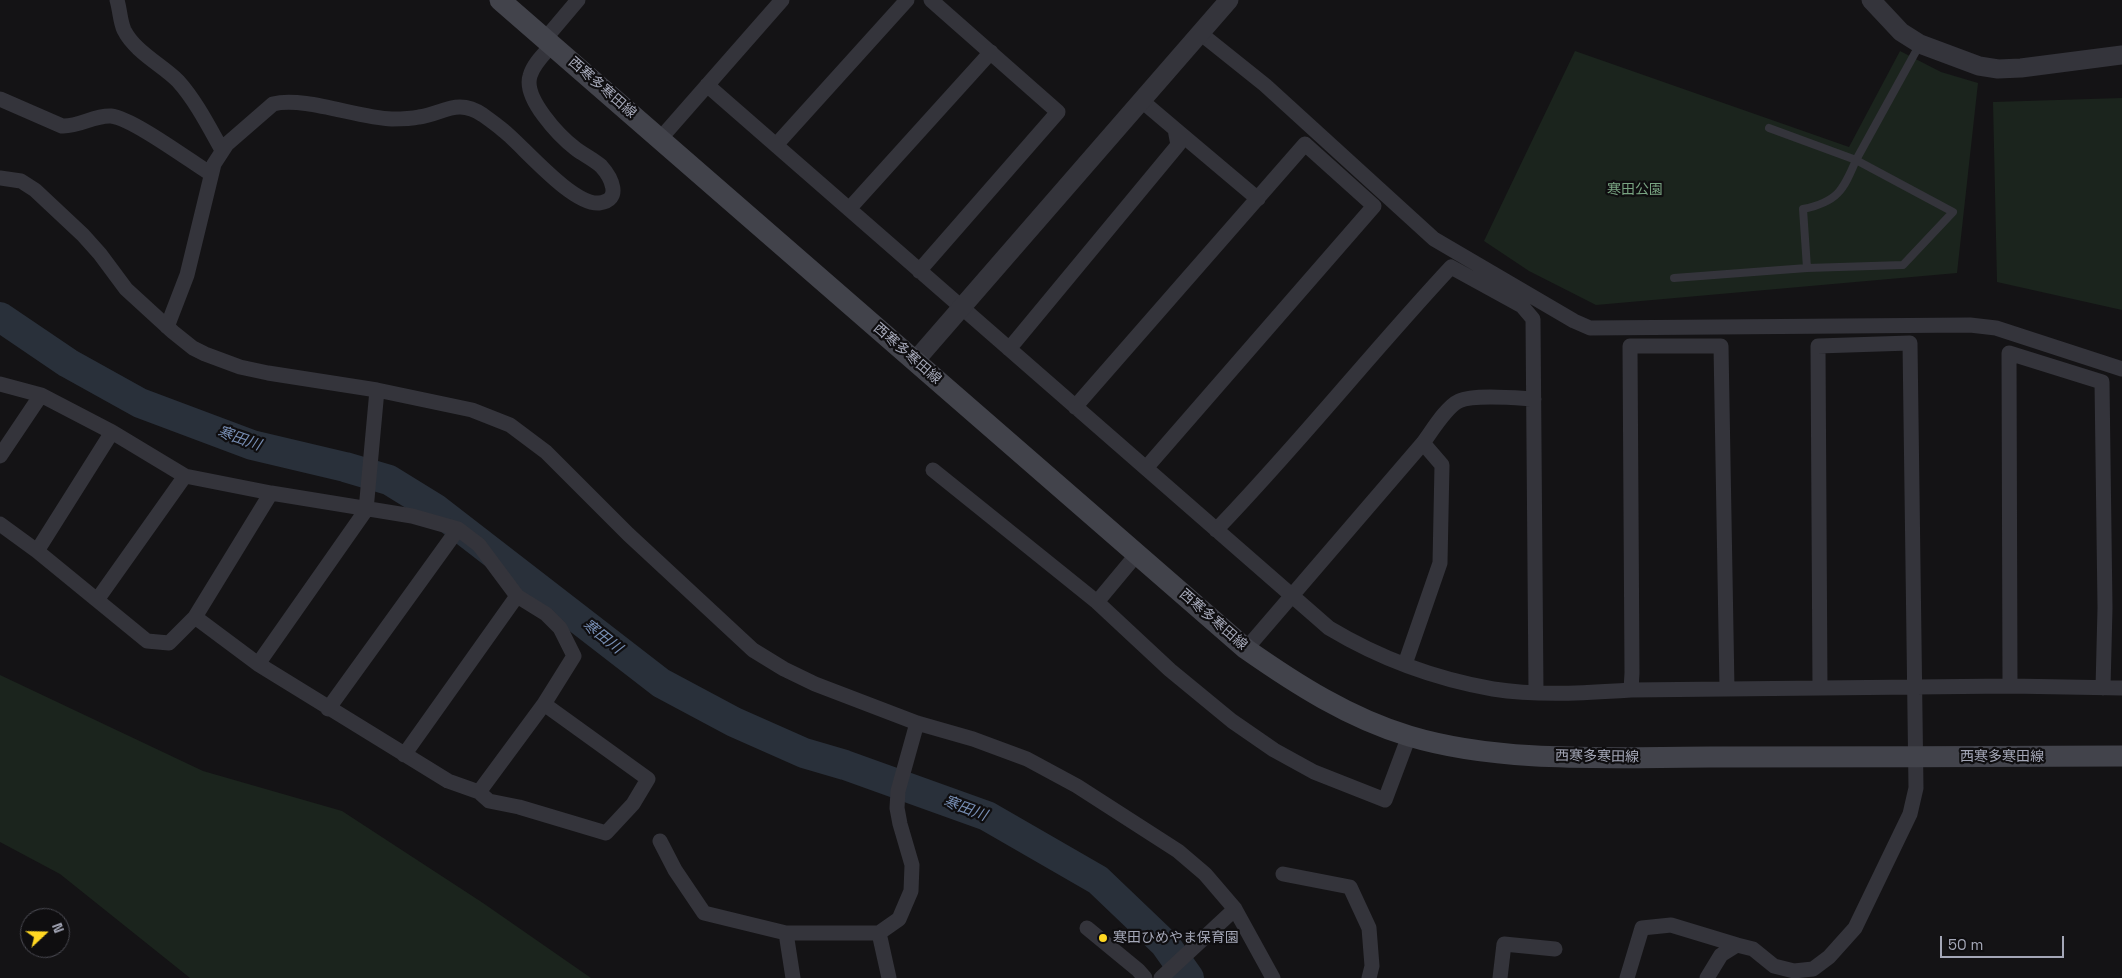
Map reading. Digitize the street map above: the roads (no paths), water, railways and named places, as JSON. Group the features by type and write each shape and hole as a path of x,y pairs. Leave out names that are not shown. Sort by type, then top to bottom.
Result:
{"main road":[{"name":"西寒多寒田線","path":"500,0 1246,649 1293,682 1370,722 1409,736 1463,748 1569,757 2122,756"}],"street":[{"path":"117,0 126,34 151,60 178,82 199,110 222,150"},
{"path":"167,327 187,275 211,174 222,150 270,105 277,103 314,105 370,117 391,118 418,118 454,107 465,106 475,110 504,131 538,165 559,182 591,202 604,202 611,198 614,191 607,174 598,163 570,143 540,110 528,83 531,72 548,42 578,0"},
{"path":"660,139 782,0"},
{"path":"776,146 907,0"},
{"path":"920,271 1058,112 931,0"},
{"path":"915,361 1229,0"},
{"path":"1871,0 1901,32 1920,44 1965,61 1998,69 2021,68 2122,55"},
{"path":"1200,33 1265,85 1434,239 1574,321 1590,328 1970,325 1996,328 2122,369"},
{"path":"848,209 991,52"},
{"path":"707,85 1329,628 1380,656 1460,682 1495,689 1536,692 1590,693 1631,690 2010,686 2122,688"},
{"path":"0,99 62,126 72,127 109,116 116,117 136,127 211,174"},
{"path":"1142,101 1258,198"},
{"path":"1009,349 1178,146 1174,129"},
{"path":"1075,407 1306,144 1374,206 1146,468"},
{"path":"0,178 21,181 42,197 83,235 126,289 193,348 217,360 240,367 294,378 377,390 472,410 510,425 546,452 628,534 753,650 784,669 815,684 917,723 973,739 1027,759 1077,786 1178,851 1205,874 1235,909 1273,978"},
{"path":"1216,530 1254,492 1406,316 1451,267 1522,306 1533,319 1536,692"},
{"path":"1627,978 1642,928 1671,925 1753,949 1774,966 1794,971 1813,969 1829,957 1855,928 1910,814 1916,788 1910,343 1818,346 1820,688"},
{"path":"1631,690 1630,346 1721,346 1727,689"},
{"path":"2010,686 2008,353 2102,382 2105,608 2103,688"},
{"path":"0,384 41,395 112,432 185,476 271,494 412,516 458,529 478,545 517,596 546,614 560,628 574,656 544,704 479,792"},
{"path":"258,664 366,510 377,390"},
{"path":"0,456 41,395"},
{"path":"1246,649 1423,443 1449,408 1459,401 1485,398 1534,398"},
{"path":"37,551 112,432"},
{"path":"1405,664 1440,564 1442,465 1423,443"},
{"path":"933,470 1097,602 1170,670 1232,721 1274,750 1314,772 1385,800 1409,736"},
{"path":"97,600 185,476"},
{"path":"0,524 37,551 148,641 169,643 195,617 271,494"},
{"path":"328,708 458,529"},
{"path":"1097,602 1137,554"},
{"path":"404,755 517,596"},
{"path":"195,617 258,664 448,781 479,792 489,802 519,807 606,833 633,804 648,779 544,704"},
{"path":"660,841 704,913 786,933 879,933 899,919 911,891 912,864 897,808 898,791 917,723"},
{"path":"1283,874 1350,888 1369,928 1372,966 1369,978"},
{"path":"1161,978 1235,909"},
{"path":"1087,928 1145,978"},
{"path":"786,933 793,978"},
{"path":"879,933 889,978"},
{"path":"1500,978 1504,944 1555,949"},
{"path":"1708,978 1721,955 1737,945"}],"lane":[{"path":"1807,268 1803,209 1821,205 1835,198 1845,185 1856,160 1920,44"},
{"path":"1674,278 1807,268 1903,265 1953,212 1856,160 1769,128"}],"waterway":[{"name":"寒田川","path":"0,317 68,363 140,403 252,445 345,467 389,480 436,509 661,683 734,722 804,753 845,765 987,816 1098,880 1165,944 1189,978"}],"place":[{"name":"寒田ひめやま保育園","path":"1103,938"}],"park label":[{"name":"寒田公園","path":"1635,190"}]}
